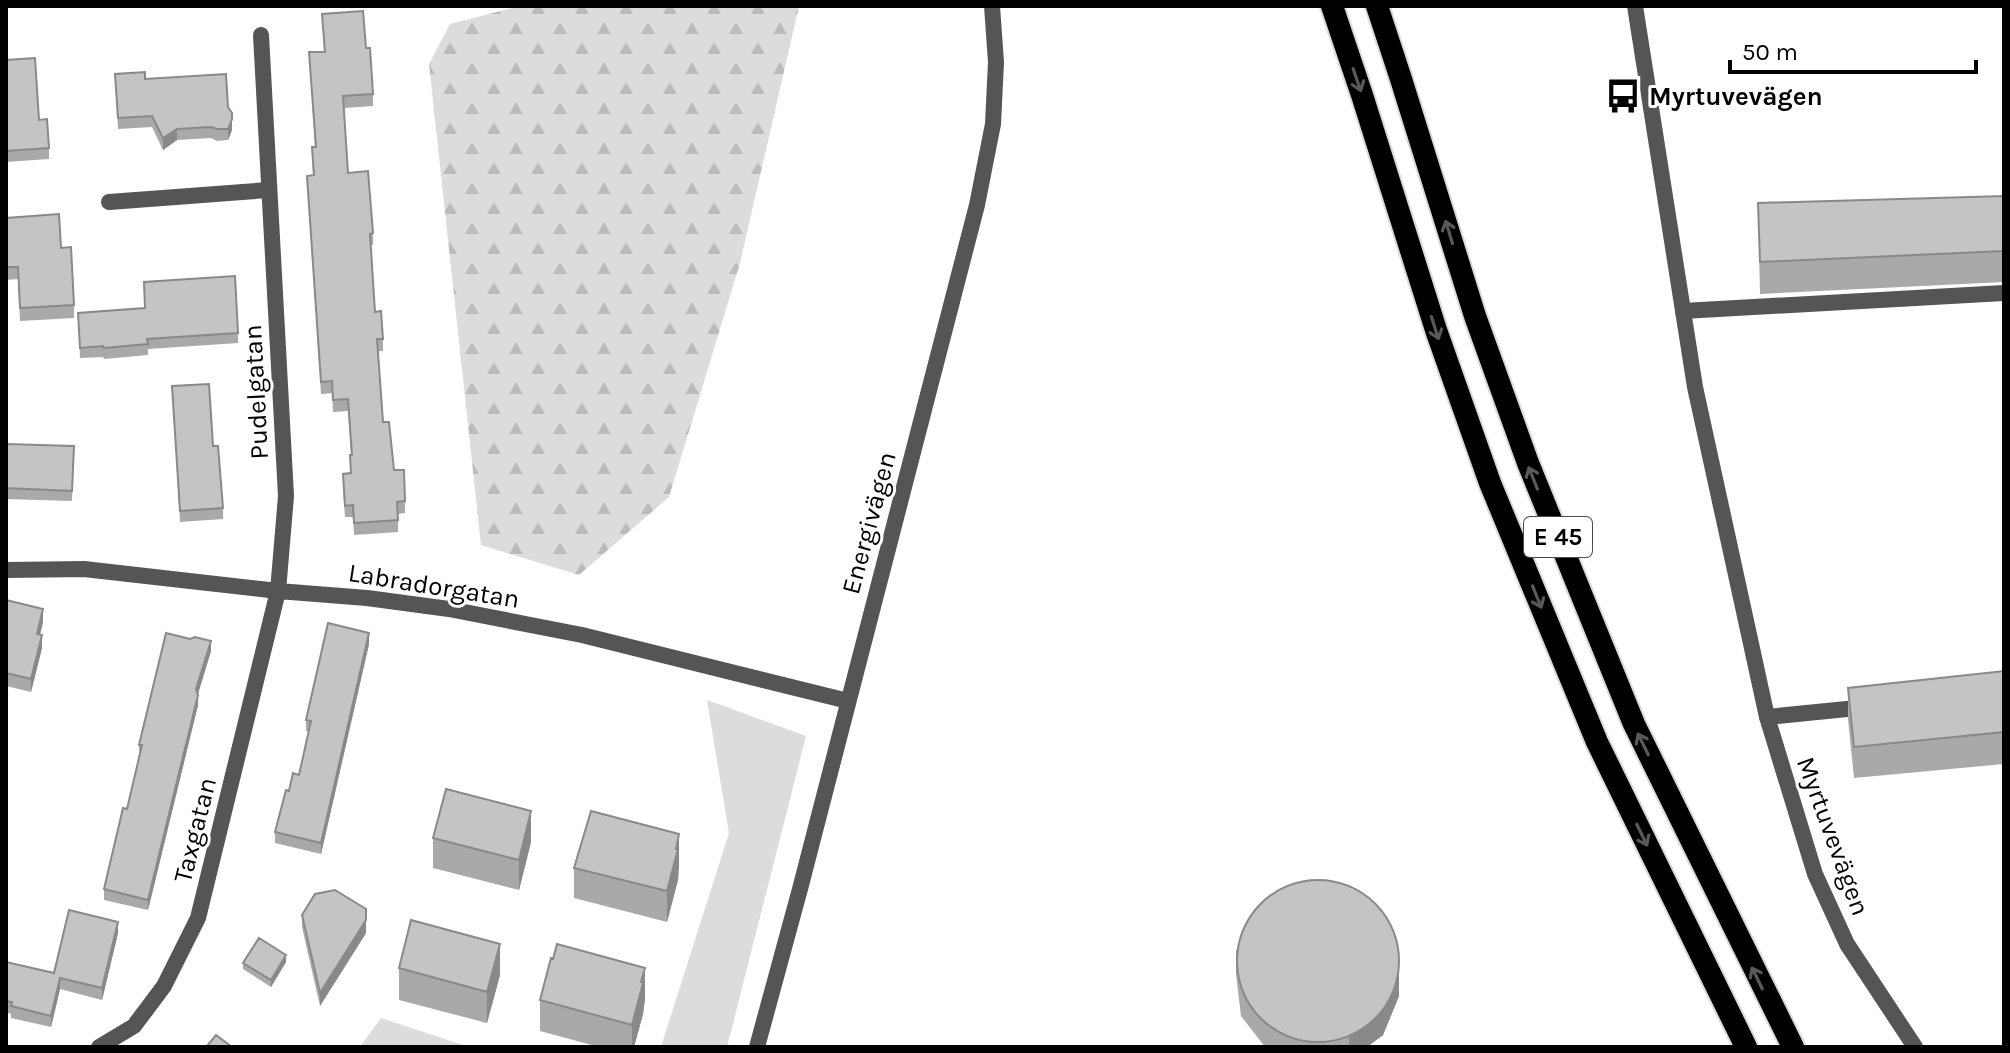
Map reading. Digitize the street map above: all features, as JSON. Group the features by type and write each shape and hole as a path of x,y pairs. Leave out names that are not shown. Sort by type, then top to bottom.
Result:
{"highway":[{"name":"E 45","path":"1332,6 1436,330 1490,483 1597,742 1746,1047"},
{"name":"E 45","path":"1377,6 1475,316 1528,463 1634,724 1793,1047"}],"street":[{"name":"Energivägen","path":"757,1047 977,205 993,124 996,62 992,6"},
{"name":"Myrtuvevägen","path":"1635,6 1695,387 1767,717 1815,874 1847,944 1915,1047"},
{"name":"Pudelgatan","path":"261,35 286,496 278,591"},
{"path":"109,202 268,190"},
{"path":"1683,311 2004,293"},
{"name":"Labradorgatan","path":"6,570 84,569 449,609 582,635 848,701"},
{"name":"Taxgatan","path":"99,1047 134,1026 164,986 198,918 278,591"},
{"path":"1767,717 1877,706"}],"green space":[{"path":"520,6 799,6 740,263 669,497 579,575 481,545 429,64 450,24"},
{"path":"707,700 806,736 727,1047 661,1047 729,833"},
{"path":"381,1018 469,1047 360,1047"}],"building":[{"path":"363,11 366,48 370,48 373,94 343,96 348,173 368,171 375,312 381,311 383,339 377,339 383,422 389,422 394,470 404,470 405,501 397,502 398,520 354,523 353,505 345,506 343,474 351,473 348,399 333,400 332,381 321,382 307,176 314,175 312,147 316,147 309,52 325,52 322,14"},
{"path":"35,58 39,120 47,119 49,148 6,151 6,60"},
{"path":"145,72 145,79 226,74 228,107 232,113 228,129 177,129 163,138 152,116 118,118 115,74"},
{"path":"2004,196 2004,251 1760,262 1758,203"},
{"path":"59,214 61,248 71,247 74,305 20,308 18,267 6,267 6,218"},
{"path":"235,276 238,333 147,339 148,344 80,348 78,313 145,308 144,282"},
{"path":"209,384 213,446 218,446 223,508 180,511 172,386"},
{"path":"6,444 74,446 72,491 6,488"},
{"path":"6,600 43,609 37,634 42,635 31,679 6,673"},
{"path":"328,623 369,633 321,843 275,832 293,773 299,775 311,721 306,720"},
{"path":"166,633 211,641 196,689 198,695 148,900 104,889 123,808 127,809"},
{"path":"2004,671 2004,732 1854,747 1848,688"},
{"path":"446,789 531,811 519,860 433,838"},
{"path":"591,811 679,834 667,891 574,868"},
{"path":"1318,880 1349,887 1375,904 1392,930 1399,961 1392,992 1375,1018 1349,1035 1318,1042 1287,1035 1261,1018 1244,992 1237,961 1244,930 1261,904 1287,887"},
{"path":"335,890 366,909 366,920 320,993 302,915 315,894"},
{"path":"69,910 118,922 102,988 60,978 51,1016 11,1006 12,1002 6,1001 6,962 54,973"},
{"path":"411,920 500,944 487,992 399,968"},
{"path":"259,938 286,955 271,980 243,963"},
{"path":"557,944 645,968 632,1025 540,1000"},
{"path":"216,1035 232,1047 206,1047"}],"place":[{"name":"Myrtuvevägen","path":"1623,96"}]}
